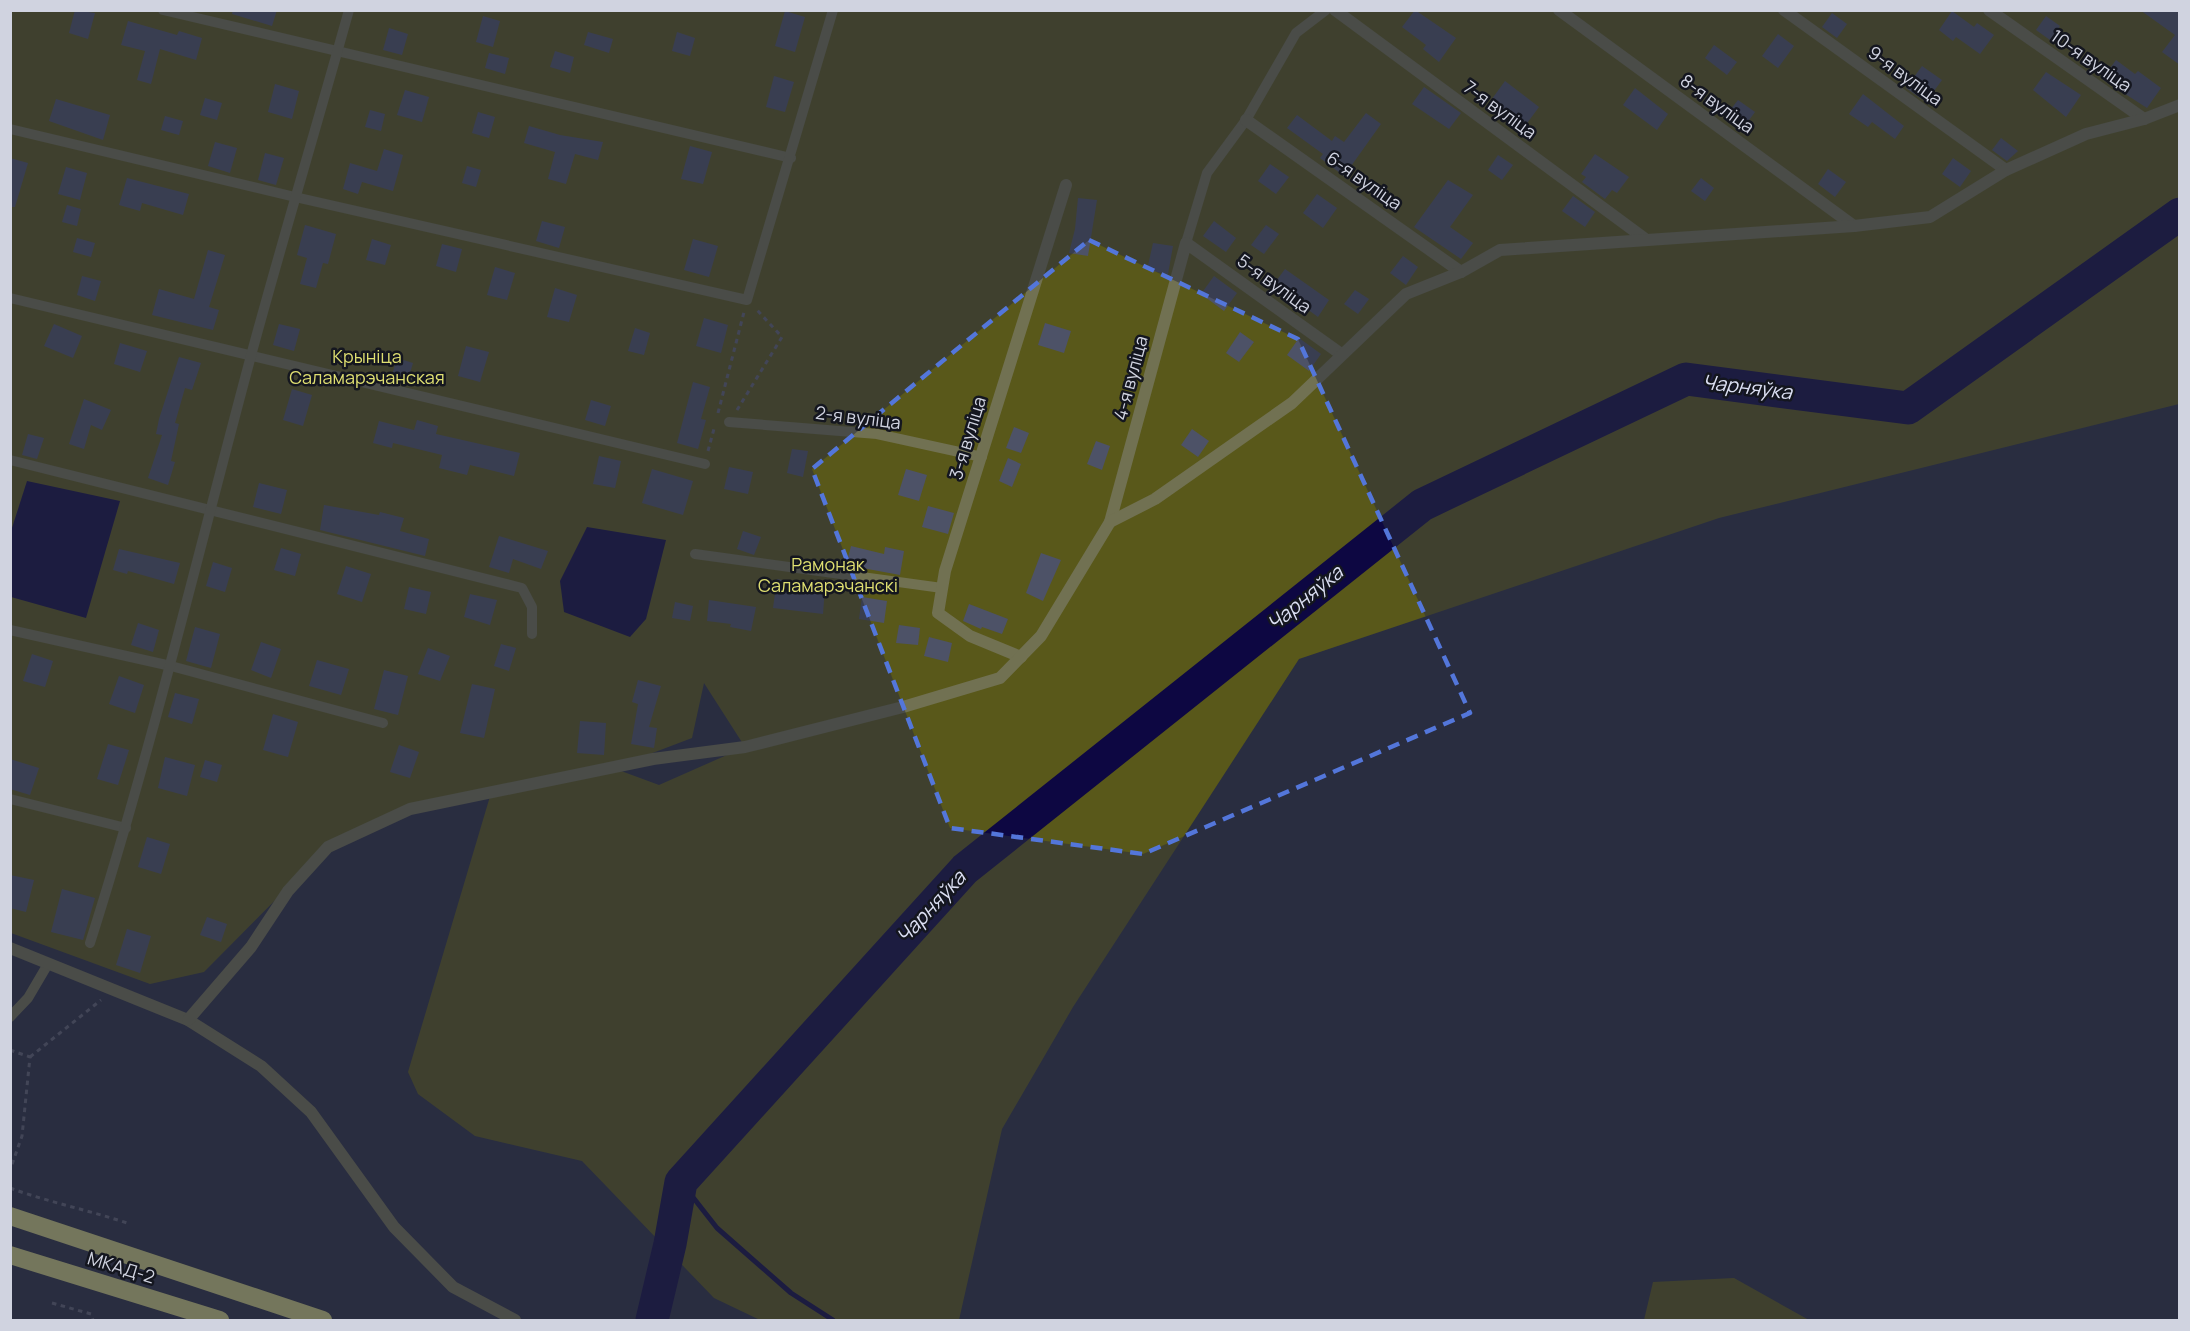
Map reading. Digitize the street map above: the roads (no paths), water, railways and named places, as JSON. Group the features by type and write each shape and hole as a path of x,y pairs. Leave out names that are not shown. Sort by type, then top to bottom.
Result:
{"highway":[{"path":"10,1216 323,1320"},
{"name":"МКАД-2","path":"10,1255 220,1320"}],"street":[{"name":"7-я вуліца","path":"1335,10 1644,238"},
{"name":"8-я вуліца","path":"1558,10 1854,226"},
{"name":"9-я вуліца","path":"1784,10 2006,170"},
{"name":"10-я вуліца","path":"1989,10 2144,119"},
{"path":"1110,522 1155,499 1292,403 1406,294 1461,272 1500,250 1644,238 1854,226 1930,217 2006,170 2086,134 2144,119 2180,105"},
{"name":"6-я вуліца","path":"1246,120 1461,272"},
{"name":"3-я вуліца","path":"1021,657 970,636 938,613 945,571 1066,185"},
{"name":"5-я вуліца","path":"1186,243 1341,354"},
{"name":"4-я вуліца","path":"188,1020 250,947 288,891 328,847 410,809 653,759 752,745 903,707 1000,678 1041,636 1110,522 1186,243"},
{"path":"10,948 188,1020 261,1066 311,1112 393,1227 453,1287 514,1320"}],"lane":[{"path":"163,10 791,158"},
{"path":"90,942 126,828 171,666 251,354 349,10"},
{"path":"10,129 295,197 747,300 791,158 833,10"},
{"path":"1186,243 1207,173 1246,120 1296,33 1326,10"},
{"path":"10,298 705,464"},
{"name":"2-я вуліца","path":"729,422 877,434 981,456"},
{"path":"10,459 211,512 522,588 532,607 532,634"},
{"path":"694,554 942,588"},
{"path":"10,630 171,666 383,723"},
{"path":"10,799 126,828"},
{"path":"10,1017 28,998 48,964"}],"waterway":[{"name":"Чарняўка","path":"652,1320 670,1244 681,1182 965,869 1422,505 1686,379 1908,408 2180,214"},
{"path":"681,1182 717,1228 791,1293 833,1320"}],"park label":[{"name":"Крыніца Саламарэчанская","path":"367,367"},
{"name":"Рамонак Саламарэчанскі","path":"828,575"}]}
